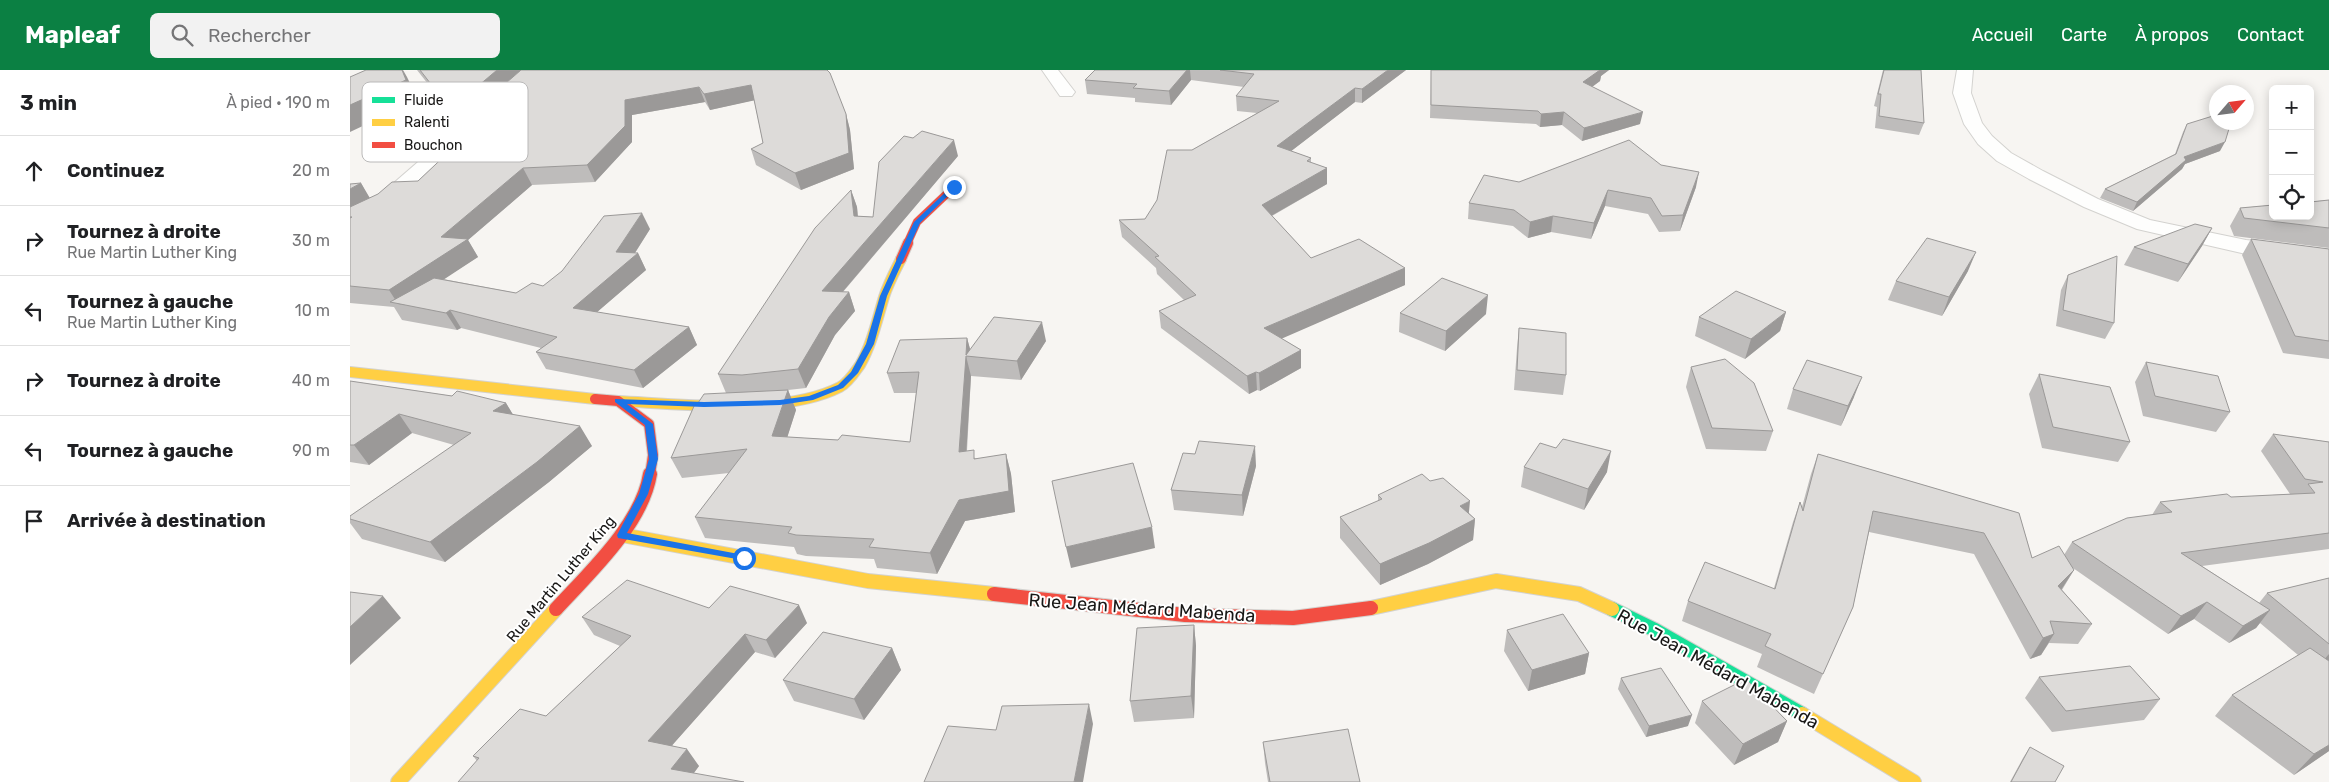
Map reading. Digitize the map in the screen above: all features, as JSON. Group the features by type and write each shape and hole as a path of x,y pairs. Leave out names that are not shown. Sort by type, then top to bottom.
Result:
{"street":[{"path":"520,82 534,70"},
{"path":"1050,70 1066,92"},
{"path":"1965,70 1962,93 1973,124 1985,140 2004,157 2036,175 2144,225 2246,247 2329,257"},
{"path":"350,222 380,205 429,162"},
{"path":"350,372 618,401 704,404 780,402 810,398 841,387 854,373 870,344 884,296 917,222 954,187"},
{"name":"Rue Martin Luther King","path":"398,782 515,656 622,535 644,494 653,459 649,424 618,401"},
{"name":"Rue Jean Médard Mabenda","path":"622,535 868,581 1034,601 1184,615 1293,618 1382,607 1496,581 1578,594 1655,630 1736,675 1914,782"}],"building":[{"path":"366,70 402,70 406,80 402,82 362,82 362,100 350,105 350,77"},
{"path":"420,70 497,70 483,82 429,82"},
{"path":"521,70 827,70 830,73 846,114 849,153 795,173 751,149 763,143 751,85 704,94 699,87 625,100 625,126 587,165 523,168 441,237 468,239 389,290 350,286 350,218 352,217 350,217 350,207 378,194 392,182 418,181 438,162 528,162 528,82 507,82"},
{"path":"1095,70 1187,70 1169,91 1133,88 1137,84 1085,80"},
{"path":"1220,70 1388,70 1362,89 1355,88 1277,146 1311,158 1307,161 1327,168 1262,205 1311,258 1359,239 1405,268 1264,328 1301,350 1259,373 1256,372 1247,376 1159,311 1196,295 1155,257 1159,256 1119,220 1145,219 1157,200 1167,150 1192,150 1279,101 1236,96 1254,74"},
{"path":"1431,70 1600,70 1583,82 1643,112 1584,128 1564,112 1541,114 1538,111 1431,105"},
{"path":"1884,70 1921,70 1924,123 1879,116 1881,94 1878,94"},
{"path":"2209,117 2209,130 2229,130 2225,142 2184,157 2186,160 2137,202 2105,189 2176,154 2187,124"},
{"path":"922,131 954,140 822,291 849,292 829,317 798,369 742,375 718,374 815,228 851,190 854,216 873,217 879,162 904,136 913,138"},
{"path":"1629,140 1661,165 1699,172 1683,215 1662,216 1651,198 1608,190 1594,223 1553,216 1530,222 1514,210 1469,203 1484,175 1519,182"},
{"path":"361,183 350,189 350,184"},
{"path":"2329,200 2329,228 2244,218 2240,208 2269,205 2269,220 2314,220 2314,202"},
{"path":"642,213 616,252 638,253 573,308 689,327 634,370 536,352 557,337 450,310 446,313 390,302 434,278 516,293 532,283 543,286 562,271 604,216"},
{"path":"2195,224 2212,228 2188,264 2134,247"},
{"path":"1927,238 1976,252 1949,297 1896,281"},
{"path":"2251,239 2329,249 2329,341 2295,336"},
{"path":"2117,256 2114,323 2063,310 2068,275"},
{"path":"1442,278 1488,295 1446,331 1400,313"},
{"path":"1736,291 1786,312 1751,339 1699,317"},
{"path":"994,317 1042,322 1017,361 966,356 959,452 974,450 974,459 1006,454 1009,491 959,500 930,553 869,547 874,539 796,535 788,533 792,527 695,517 747,449 671,458 695,404 698,403 704,394 788,390 772,436 838,440 842,435 910,442 919,372 887,373 900,340 967,338 966,355"},
{"path":"1519,328 1566,333 1566,375 1517,370"},
{"path":"1725,359 1754,383 1773,431 1712,428 1691,367"},
{"path":"1807,360 1862,377 1848,406 1793,389"},
{"path":"2146,362 2218,376 2230,412 2155,396"},
{"path":"2039,374 2110,387 2130,442 2053,427"},
{"path":"350,381 452,396 457,391 506,403 493,411 580,426 537,462 430,542 350,519 350,516 471,433 399,414 354,445 350,445"},
{"path":"2273,434 2329,442 2329,533 2181,553 2270,610 2243,626 2207,602 2181,616 2072,542 2127,518 2172,512 2160,502 2227,494 2231,497 2315,493 2308,484 2323,482 2305,479"},
{"path":"1563,439 1611,451 1588,489 1524,467 1540,443 1556,448"},
{"path":"1199,441 1255,446 1242,495 1171,490 1183,453 1195,454"},
{"path":"1818,454 2019,513 2032,558 2059,546 2074,570 2058,586 2092,624 2050,621 2054,634 2043,638 1984,533 1873,511 1853,607 1823,674 1765,646 1771,634 1688,601 1705,562 1775,589 1800,502 1803,511"},
{"path":"1133,463 1152,527 1066,547 1052,481"},
{"path":"1422,474 1430,481 1443,478 1470,501 1460,506 1475,519 1429,543 1380,564 1340,517 1382,499 1378,495"},
{"path":"2329,578 2329,644 2267,593"},
{"path":"627,580 709,608 730,586 799,605 766,640 745,634 648,741 687,749 671,769 744,782 458,782 479,758 473,756 520,709 546,716 631,636 582,617"},
{"path":"350,592 383,596 350,627"},
{"path":"1563,614 1589,653 1532,670 1507,630"},
{"path":"1194,625 1191,696 1130,701 1137,628"},
{"path":"823,632 892,648 854,699 783,680"},
{"path":"2310,648 2329,661 2329,745 2314,754 2232,695"},
{"path":"2130,666 2160,699 2066,711 2039,677"},
{"path":"1661,668 1692,715 1649,726 1621,678"},
{"path":"1746,679 1787,721 1743,744 1702,701"},
{"path":"1089,704 1074,782 924,782 948,726 996,730 1002,706"},
{"path":"1348,729 1360,782 1270,782 1263,742"},
{"path":"2030,747 2064,766 2055,782 2011,782"}],"traffic: fast":[{"path":"1612,609 1655,630 1802,714"}],"traffic: slow":[{"path":"618,401 700,404 763,403 819,395 840,387 852,376 864,356 886,292 901,259"},
{"path":"350,372 595,399"},
{"path":"622,535 868,581 994,594"},
{"path":"1371,608 1496,581 1579,594 1612,609"},
{"path":"398,782 556,609"},
{"path":"1802,714 1914,782"}],"traffic: jam":[{"path":"901,259 917,222 954,187"},
{"path":"556,609 601,559 630,521 642,501 653,459 649,424 618,401 595,399"},
{"path":"994,594 1185,615 1293,618 1371,608"}],"route":[{"path":"744,558 622,535 644,494 653,459 649,424 618,401 704,404 780,402 810,398 841,387 854,373 870,344 884,296 917,222 954,187"}]}
